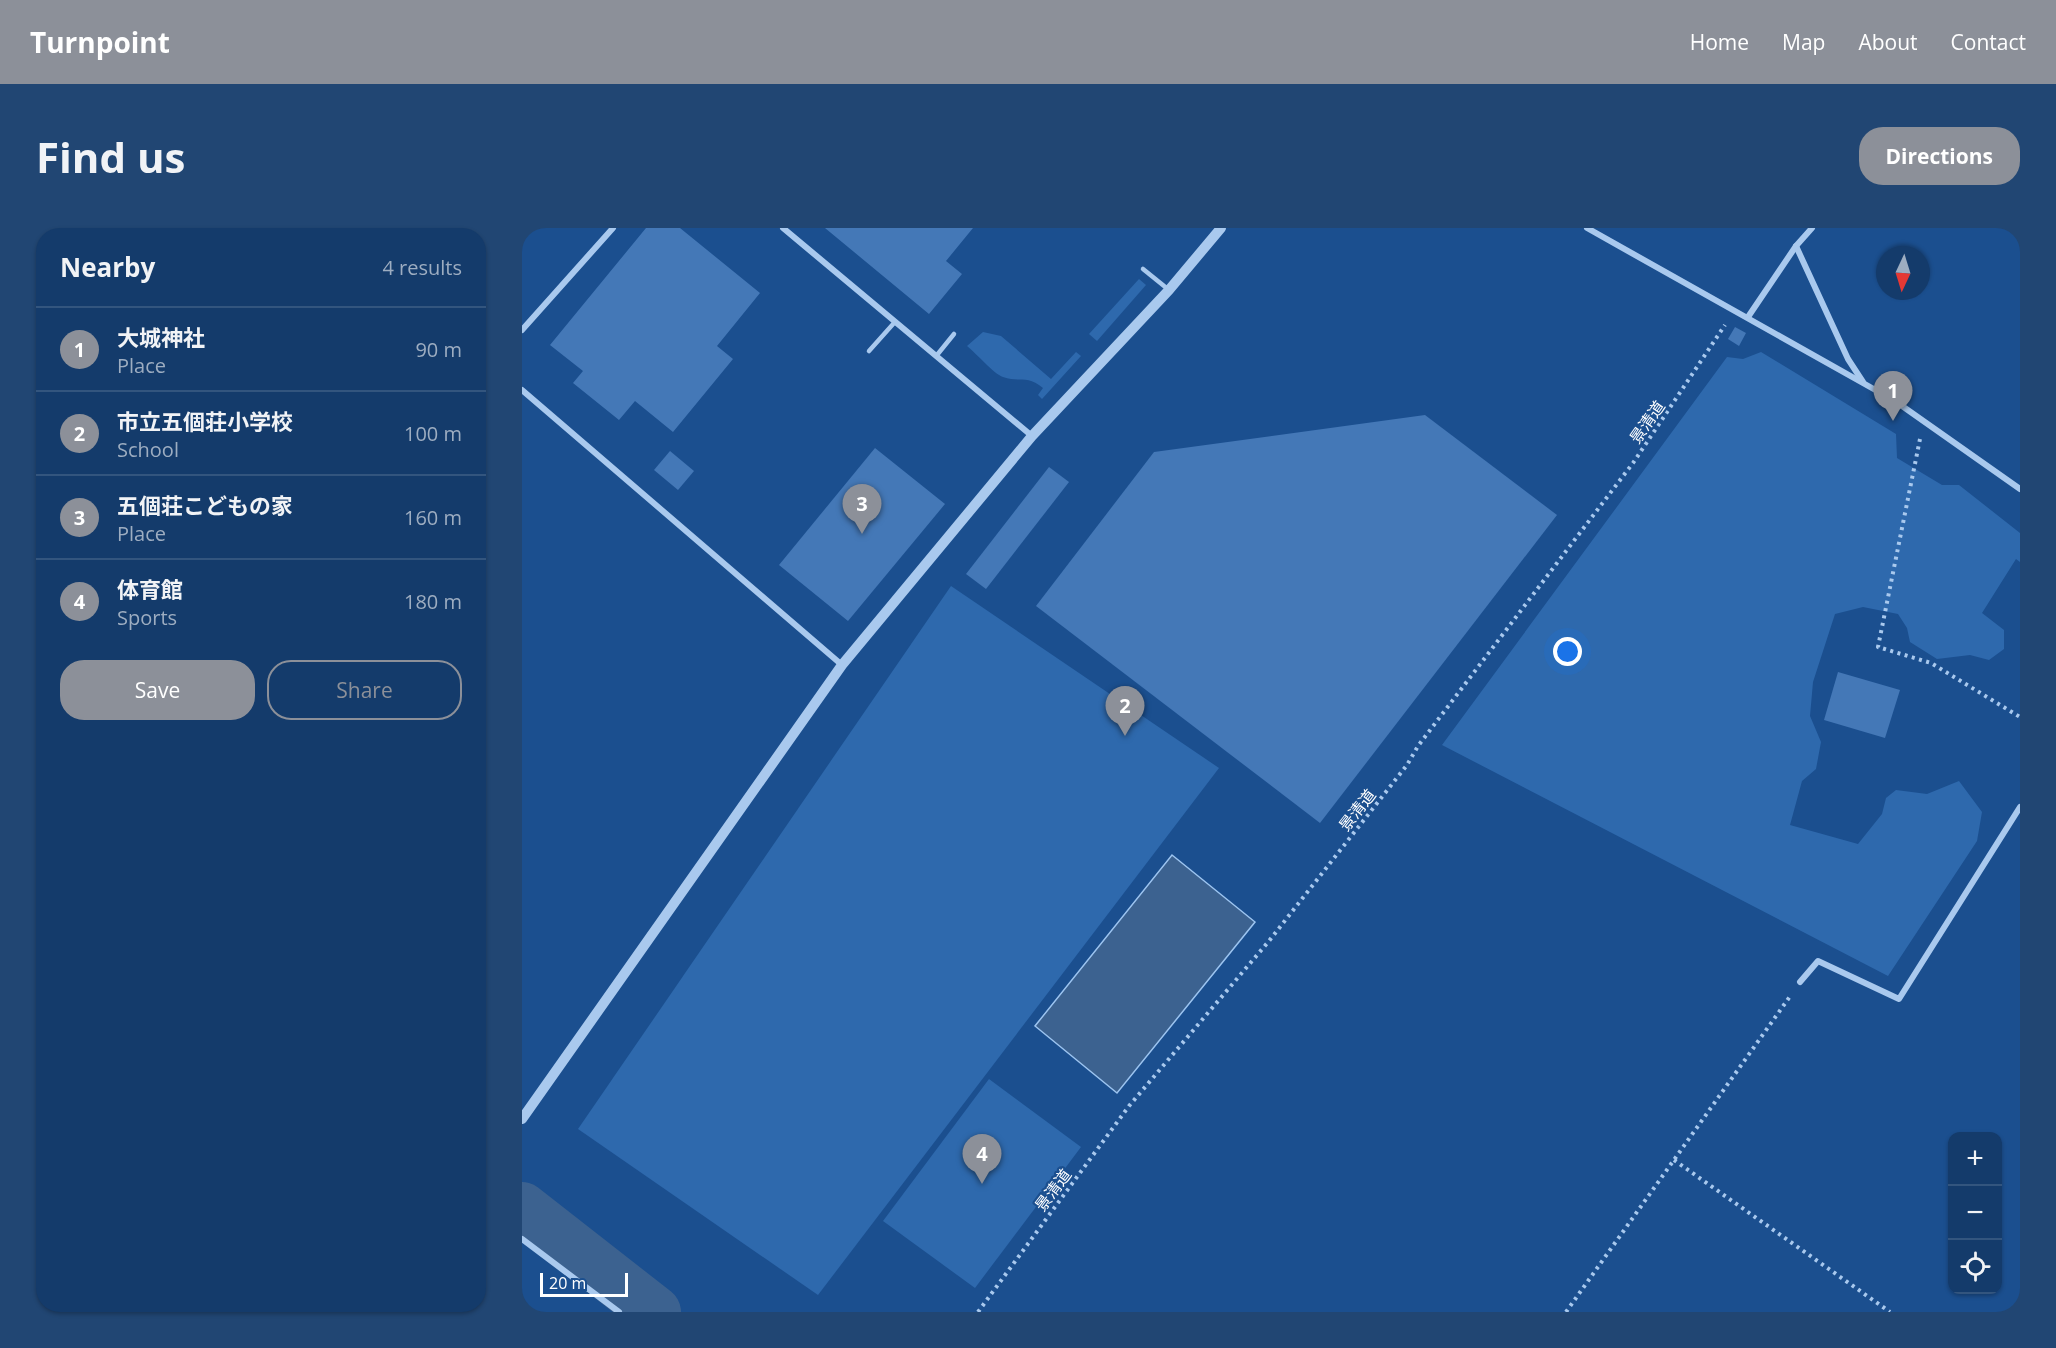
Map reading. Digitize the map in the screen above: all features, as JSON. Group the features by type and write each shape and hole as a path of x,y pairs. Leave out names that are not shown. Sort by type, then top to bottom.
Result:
{"street":[{"path":"522,330 613,228"},
{"path":"783,228 1032,436"},
{"path":"522,1119 842,665 1032,436 1169,290 1221,228"},
{"path":"1587,228 1736,309 1925,421 2020,489"},
{"path":"1748,317 1796,246 1812,228"},
{"path":"1796,246 1848,359 1865,385"},
{"path":"522,390 842,665"},
{"path":"1800,982 1818,961 1899,999 2020,807"},
{"path":"522,1239 619,1312"}],"lane":[{"path":"1143,269 1169,290"},
{"path":"869,351 894,323"},
{"path":"937,355 954,334"}],"path":[{"name":"景清道","path":"978,1312 1129,1106 1269,941 1407,765 1418,746 1633,463 1736,309"},
{"path":"1925,421 1916,450 1878,647 1931,663 2020,717"},
{"path":"1566,1312 1800,982"},
{"path":"1674,1160 1890,1312"}],"shaded area":[{"path":"1139,279 1146,285 1097,341 1089,334"},
{"path":"983,332 1001,336 1051,379 1076,352 1081,356 1042,399 1038,395 1043,388 1032,381 1009,379 999,375 967,346"},
{"path":"1761,352 1896,434 1897,458 1942,485 1959,485 2020,533 2020,562 2016,559 1982,613 2004,630 2004,649 1989,660 1970,655 1937,659 1910,642 1907,628 1898,614 1863,607 1835,614 1813,682 1810,716 1821,742 1816,769 1802,781 1790,825 1858,844 1882,814 1886,798 1896,790 1927,794 1959,781 1982,812 1977,841 1888,976 1442,745 1727,357 1743,359"},
{"path":"951,586 1219,768 818,1295 578,1129"},
{"path":"1172,855 1255,922 1117,1093 1035,1026"},
{"path":"989,1079 1081,1147 975,1288 883,1221"}],"building":[{"path":"646,228 680,228 760,293 717,346 733,359 673,432 635,401 619,420 573,383 583,371 550,345"},
{"path":"825,228 973,228 946,261 962,274 929,314"},
{"path":"1735,327 1746,333 1739,346 1728,339"},
{"path":"1425,415 1557,515 1320,823 1036,606 1154,452"},
{"path":"875,448 945,504 848,621 779,565"},
{"path":"670,451 694,471 678,490 654,470"},
{"path":"1049,467 1069,482 986,589 966,574"},
{"path":"1838,672 1900,690 1885,738 1824,720"}],"waterway":[{"path":"522,1208 655,1312"}],"place":[{"name":"大城神社","path":"1893,421"},
{"name":"五個荘こどもの家","path":"862,534"},
{"name":"市立五個荘小学校","path":"1125,736"},
{"name":"体育館","path":"982,1184"}]}
